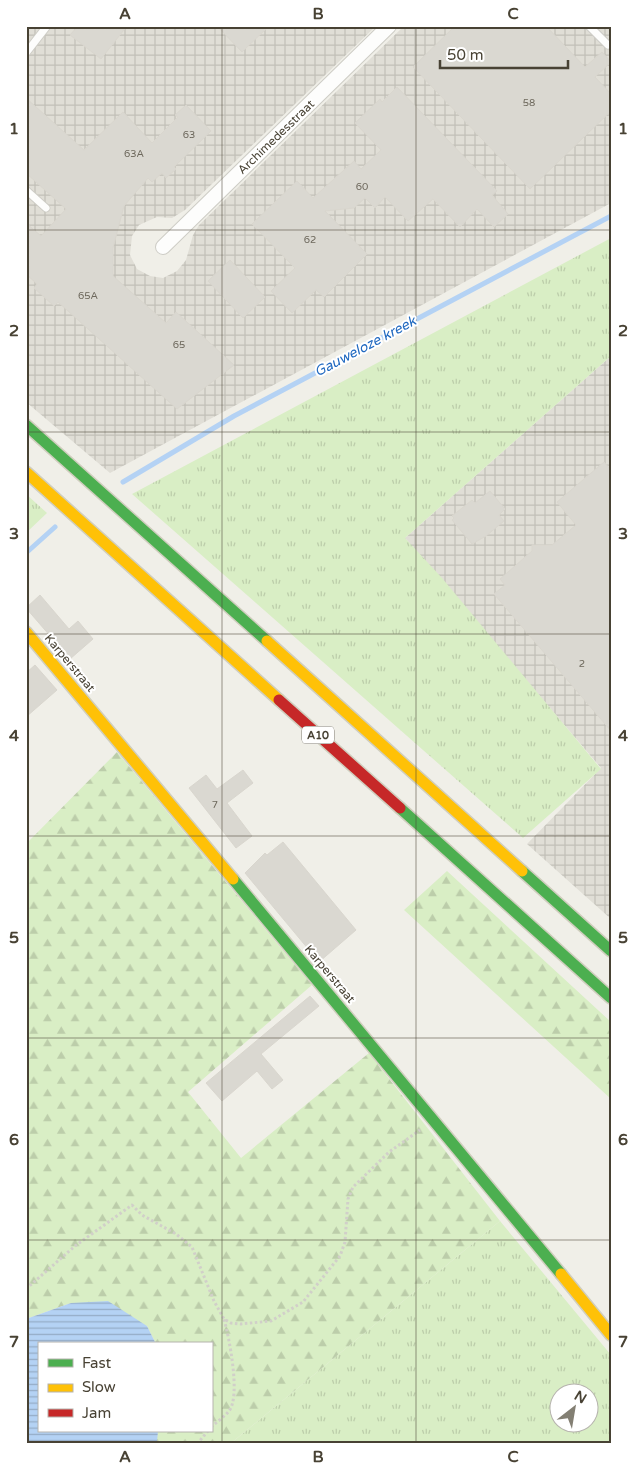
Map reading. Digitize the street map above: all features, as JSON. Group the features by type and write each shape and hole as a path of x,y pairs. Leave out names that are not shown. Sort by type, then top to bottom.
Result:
{"main road":[{"name":"A10","path":"26,425 611,951"},
{"name":"A10","path":"26,472 611,998"},
{"name":"Karperstraat","path":"26,632 611,1335"}],"street":[{"name":"Archimedesstraat","path":"163,247 389,26"}],"lane":[{"path":"26,53 47,26"},
{"path":"589,26 608,45"},
{"path":"26,190 46,208"}],"path":[{"path":"224,1319 241,1324 270,1321 303,1302 340,1256 345,1242 348,1199 353,1187 389,1152 434,1122"},
{"path":"26,1289 75,1246 132,1205 142,1215 176,1234 192,1247 210,1294 224,1319 233,1357 231,1368 233,1397 230,1410 212,1426"},
{"path":"196,1444 207,1432"}],"shaded area":[{"path":"26,26 376,26 185,210 172,218 157,217 139,225 132,236 130,255 137,269 150,276 163,278 177,271 186,260 193,235 199,225 404,26 611,26 611,203 110,473 26,402"},
{"path":"611,356 611,919 527,844 601,768 405,538"}],"green space":[{"path":"611,238 611,356 405,538 442,578 601,769 523,838 132,494"},
{"path":"26,494 47,513 26,533"},
{"path":"117,752 312,985 188,1092 241,1158 369,1053 500,1221 230,1444 156,1444 158,1432 212,1432 212,1342 155,1342 147,1326 71,1303 26,1319 26,844"},
{"path":"447,871 611,1022 611,1099 404,910"},
{"path":"500,1221 611,1355 611,1444 230,1444"}],"water":[{"path":"108,1301 147,1326 155,1342 38,1342 38,1432 158,1432 157,1442 26,1444 26,1319 71,1303"}],"building":[{"path":"78,26 127,26 101,59 70,35"},
{"path":"217,26 269,26 242,52"},
{"path":"455,26 546,26 585,67 602,52 611,62 595,77 611,94 611,111 530,189 413,67"},
{"path":"397,87 497,191 492,195 508,214 494,227 477,209 460,227 433,199 408,221 385,197 375,208 365,198 354,208 325,211 367,254 324,297 316,290 292,313 271,291 295,268 252,224 297,181 313,198 354,161 361,169 381,150 355,123 380,99 382,102"},
{"path":"26,98 84,150 123,112 152,143 178,117 175,115 186,105 211,131 174,167 176,169 166,178 162,173 152,182 148,178 124,206 113,248 113,276 166,323 176,312 234,365 177,409 58,302 54,306 34,288 37,284 26,274 26,223 41,236 66,209 26,173"},
{"path":"230,260 265,297 243,318 208,281"},
{"path":"604,462 611,470 611,731 494,594 505,585 500,579 532,551 532,545 552,545 576,525 557,502"},
{"path":"490,491 505,509 499,515 504,521 486,536 472,544 452,520 454,518 452,516 472,500 475,503"},
{"path":"40,595 69,629 78,621 93,639 70,659 26,608"},
{"path":"35,665 57,690 26,717 26,673"},
{"path":"243,770 253,783 227,803 252,836 236,848 189,788 206,775 217,789"},
{"path":"283,842 356,930 319,962 245,873 265,853 267,855"},
{"path":"310,996 319,1006 261,1054 283,1080 272,1089 257,1071 222,1101 206,1083"}],"waterway":[{"name":"Gauweloze kreek","path":"123,482 234,416 611,216"},
{"name":"Gauweloze kreek","path":"26,553 55,527"}],"traffic: fast":[{"path":"26,425 267,641"},
{"path":"400,808 611,998"},
{"path":"522,871 611,951"},
{"path":"233,879 561,1274"}],"traffic: slow":[{"path":"26,472 279,700"},
{"path":"26,632 233,879"},
{"path":"267,641 522,871"},
{"path":"561,1274 611,1335"}],"traffic: jam":[{"path":"279,700 400,808"}]}
